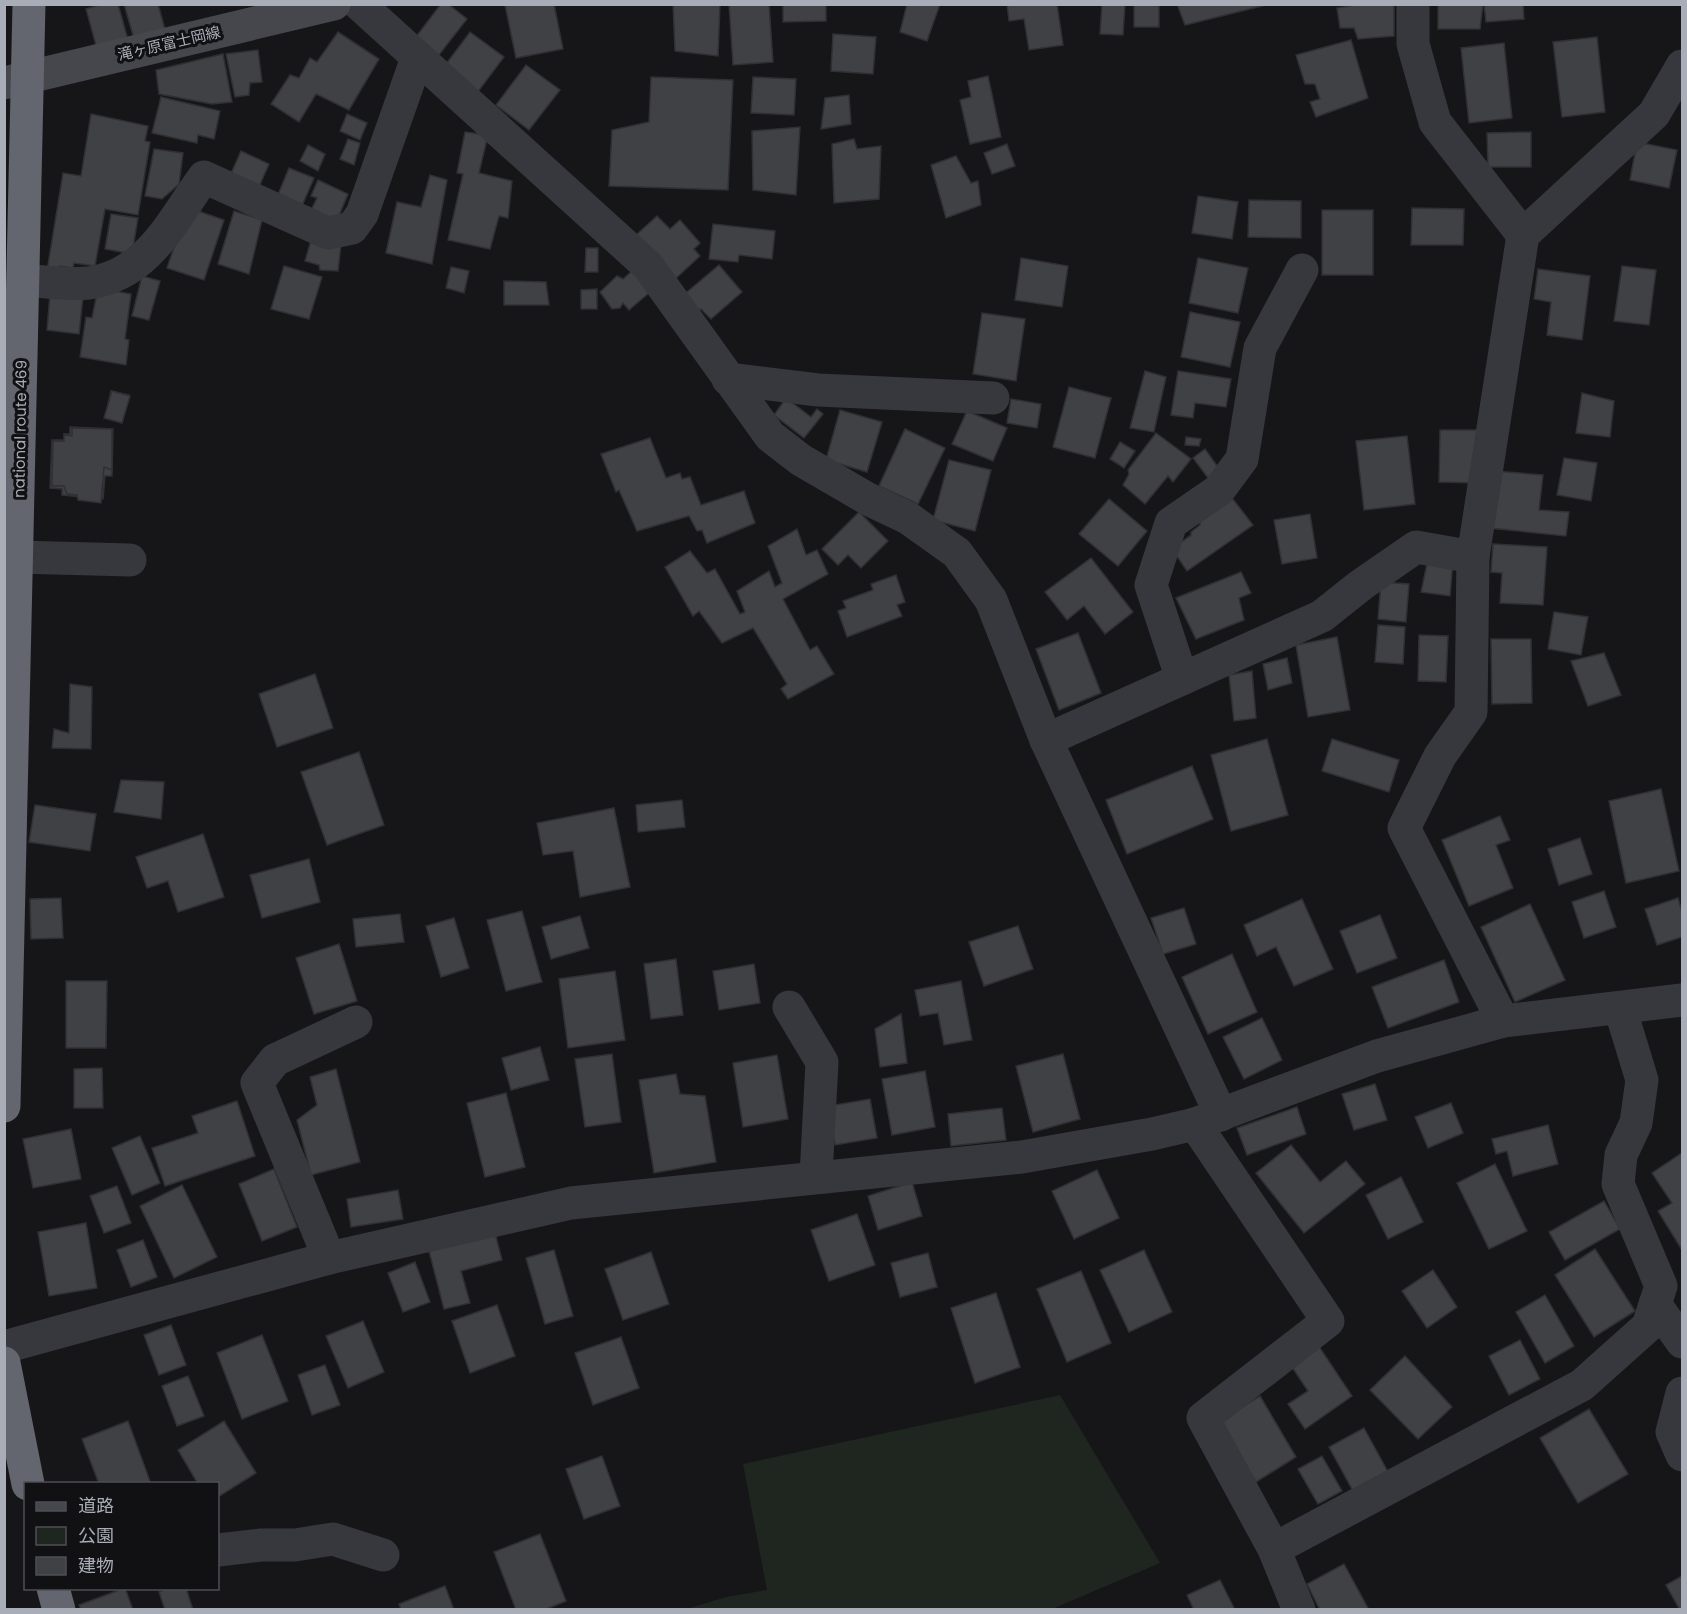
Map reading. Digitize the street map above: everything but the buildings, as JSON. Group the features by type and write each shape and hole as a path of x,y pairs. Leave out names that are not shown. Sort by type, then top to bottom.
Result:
{"highway":[{"name":"national route 469","path":"4,1106 24,280 14,243 16,80 29,4"},
{"path":"4,1363 28,1482"},
{"path":"54,1590 59,1610"}],"main road":[{"name":"滝ヶ原富士岡線","path":"16,80 334,4"}],"street":[{"path":"359,4 648,266 770,436 801,460 868,499 908,518 957,553 991,600 1046,740 1208,1120 1328,1321 1203,1418 1274,1549 1299,1610"},
{"path":"1413,4 1413,44 1435,122 1523,235"},
{"path":"24,280 89,283 130,269 146,258 204,177 328,233 352,228 362,214 417,58"},
{"path":"1503,1021 1404,828 1440,756 1471,712 1473,557 1523,235 1653,114 1683,66"},
{"path":"1182,679 1151,585 1171,523 1219,490 1242,459 1260,348 1302,270"},
{"path":"728,379 818,390 993,398"},
{"path":"1046,740 1322,616 1361,585 1416,547 1473,557"},
{"path":"17,557 130,560"},
{"path":"4,1347 329,1258 571,1203 816,1176 1022,1157 1208,1120 1377,1056 1503,1021 1683,1000"},
{"path":"789,1007 822,1062 816,1176"},
{"path":"1274,1549 1582,1385 1648,1326 1661,1286 1618,1184 1621,1155 1635,1122 1642,1080 1620,1008"},
{"path":"329,1258 258,1083 275,1060 356,1022"},
{"path":"1655,1304 1683,1342"},
{"path":"1683,1393 1672,1432 1683,1455"},
{"path":"219,1550 262,1545 295,1545 333,1539 384,1555"}],"green space":[{"path":"1060,1395 1160,1563 1052,1609 687,1609 726,1597 767,1590 743,1464"}]}
